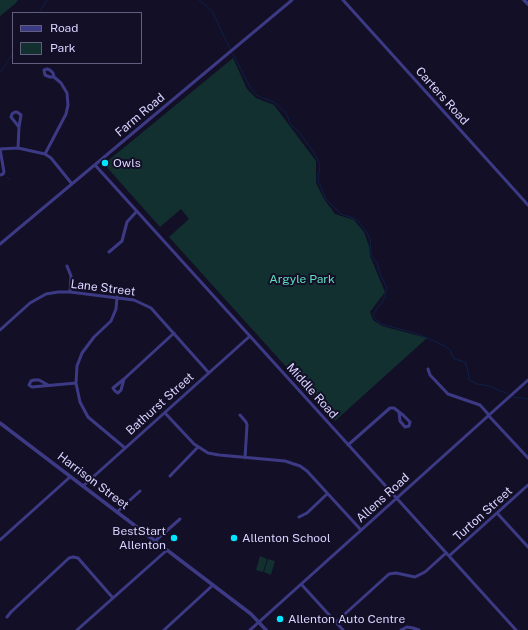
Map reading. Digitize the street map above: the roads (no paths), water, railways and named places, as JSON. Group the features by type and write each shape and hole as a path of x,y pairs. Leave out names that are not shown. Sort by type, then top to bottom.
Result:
{"street":[{"name":"Farm Road","path":"0,244 292,0"},
{"name":"Carters Road","path":"343,0 528,205"},
{"path":"524,0 528,4"},
{"path":"45,154 66,114 68,105 68,97 65,90 61,83 54,77"},
{"path":"18,148 20,115 15,112 11,117 19,128"},
{"path":"0,175 4,172 0,149 18,148 45,154 51,158 72,184"},
{"name":"Middle Road","path":"95,165 516,630"},
{"path":"109,252 122,241 127,222 138,211"},
{"path":"67,266 71,276 70,292"},
{"name":"Lane Street","path":"0,330 35,299 52,293 70,292 134,300 146,305 156,313 209,373"},
{"path":"117,297 116,309 111,321 94,337 82,354 77,366 76,383 80,402 88,417 92,422 125,448"},
{"path":"124,379 121,390 115,392 113,388 174,333"},
{"name":"Bathurst Street","path":"83,486 250,336"},
{"path":"428,369 430,375 448,394 480,405 528,458"},
{"path":"48,385 39,380 31,381 29,384 32,387 76,383"},
{"name":"Allens Road","path":"250,630 528,380"},
{"path":"348,445 387,409 394,408 399,412 410,422 409,426 405,427 400,421 399,412"},
{"path":"165,412 189,440 198,447 214,454 285,461 300,466 307,471 361,530"},
{"path":"240,415 248,425 245,458"},
{"name":"Harrison Street","path":"1,424 213,585 259,622 266,630"},
{"path":"170,476 198,447"},
{"path":"0,540 70,477"},
{"name":"Turton Street","path":"449,556 528,485"},
{"path":"117,512 140,491"},
{"path":"299,517 307,513 327,494"},
{"path":"497,513 528,548"},
{"path":"155,541 180,519"},
{"path":"77,630 167,550"},
{"path":"336,622 389,574 396,573 415,577 425,572 446,553"},
{"path":"7,617 69,558 73,556 78,558 113,598"},
{"path":"301,584 342,630"},
{"path":"164,630 213,585"},
{"path":"401,630 407,628 418,630"}],"waterway":[{"path":"40,12 47,0"},
{"path":"199,0 212,11 230,49"},
{"path":"233,54 255,94 274,102 286,113 291,125 298,131 313,151 320,165 318,181 325,198 341,214 358,221 366,231 370,239 371,255 377,263 380,274 387,288 383,301 373,314 375,319 381,324 418,334 443,345 450,350 454,359 465,362 469,380 508,394"},
{"path":"0,73 12,55"},
{"path":"7,177 10,180"},
{"path":"513,397 528,399"}],"place":[{"name":"Owls","path":"105,163"},
{"name":"BestStart Allenton","path":"174,538"},
{"name":"Allenton School","path":"234,538"},
{"name":"Allenton Auto Centre","path":"280,619"}],"park label":[{"name":"Argyle Park","path":"302,279"}]}
